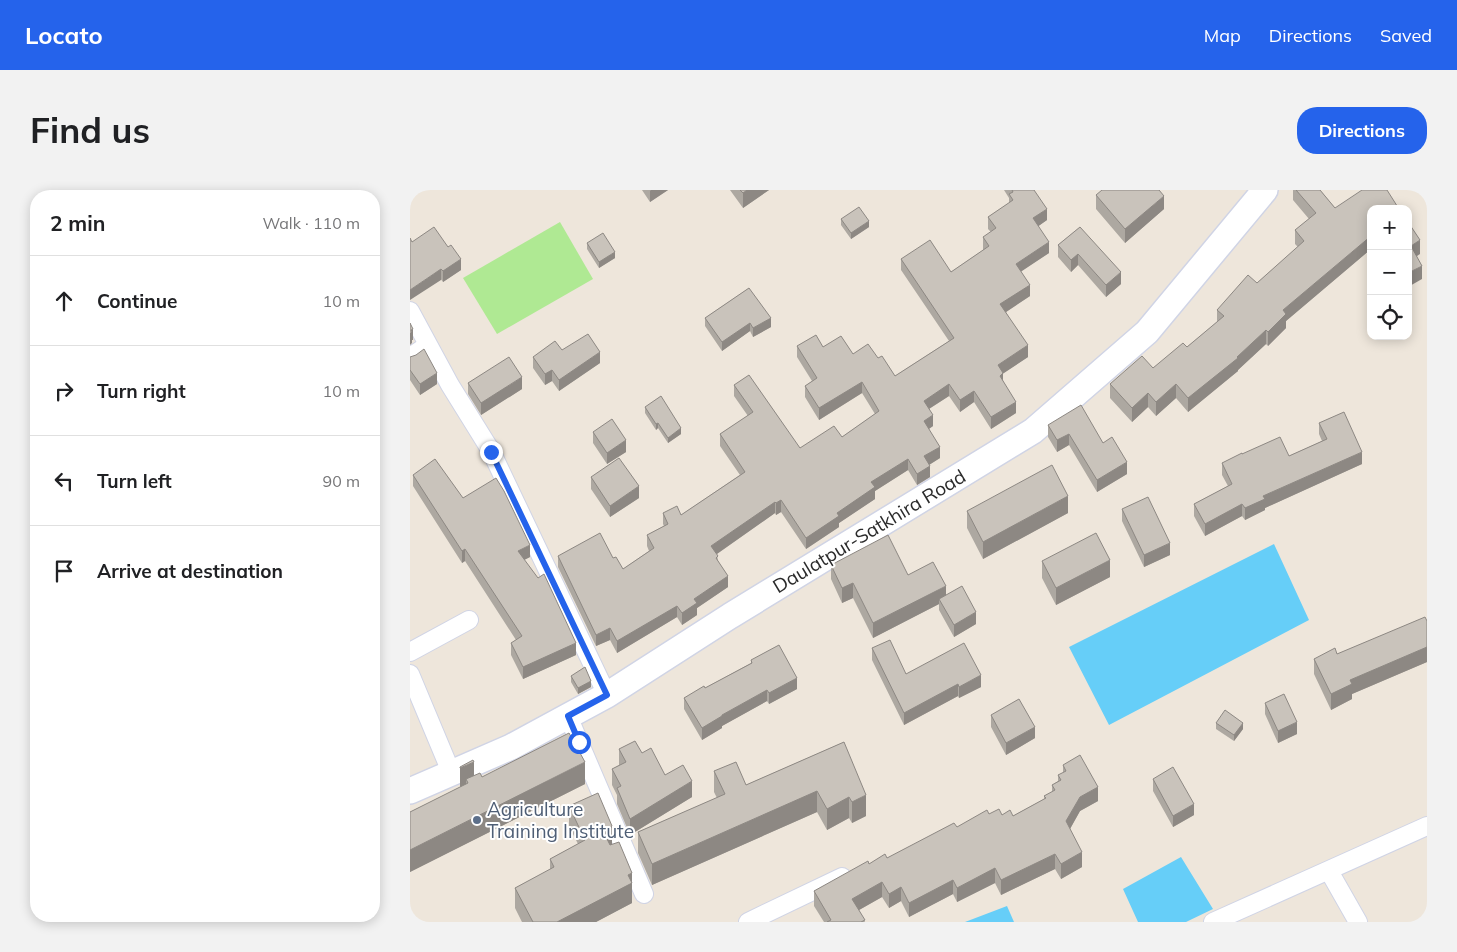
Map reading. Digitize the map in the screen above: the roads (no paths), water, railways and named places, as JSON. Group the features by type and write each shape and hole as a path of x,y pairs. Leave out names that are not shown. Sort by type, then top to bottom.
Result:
{"main road":[{"name":"Daulatpur-Satkhira Road","path":"410,791 511,747 607,695 730,616 1032,431 1147,332 1265,190"}],"street":[{"path":"410,311 450,385 491,452 607,695"},
{"path":"410,357 428,345"},
{"path":"410,652 469,620"},
{"path":"410,674 451,772"},
{"path":"568,716 644,894"},
{"path":"1213,922 1427,826"},
{"path":"1329,871 1358,922"},
{"path":"748,922 849,874"}],"water":[{"path":"1274,544 1309,620 1109,725 1069,647"},
{"path":"1181,857 1213,909 1186,922 1138,922 1123,889"},
{"path":"1007,906 1014,922 965,922"}],"place":[{"name":"Agriculture Training Institute","path":"477,820"}]}
